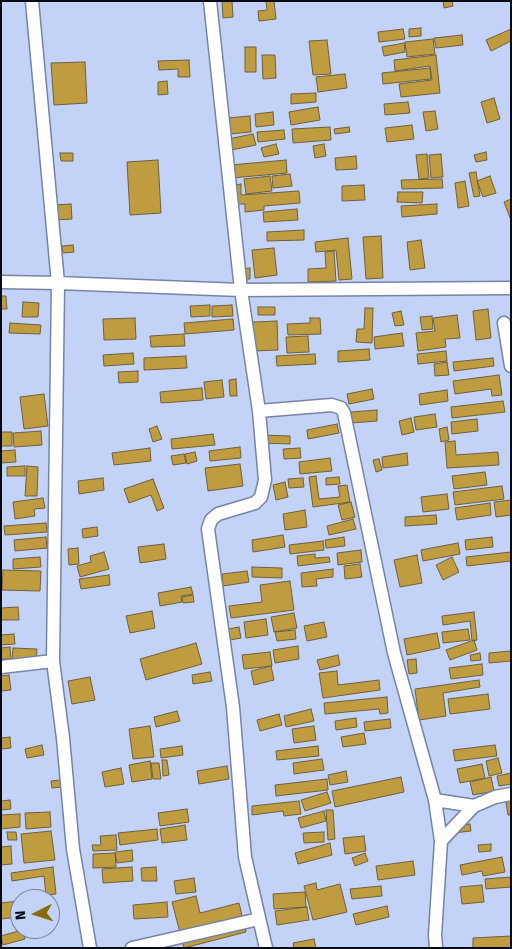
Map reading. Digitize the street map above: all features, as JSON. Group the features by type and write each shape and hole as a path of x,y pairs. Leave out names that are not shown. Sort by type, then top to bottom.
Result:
{"street":[{"path":"32,1 58,283 53,661 63,738 73,849 90,948"},
{"path":"210,1 241,290 259,411 265,480 261,496 255,503 218,514 211,520 208,529 233,707 245,857 266,948"},
{"path":"1,282 241,290 511,288"},
{"path":"504,323 511,366"},
{"path":"259,411 332,405 341,408 344,413 394,653 435,800 441,841 435,935 436,948"},
{"path":"1,666 53,661"},
{"path":"441,841 474,806 495,797 511,794"},
{"path":"435,800 474,806"},
{"path":"132,948 260,919"}],"building":[{"path":"222,1 232,1 233,17 223,18"},
{"path":"266,1 274,1 276,19 259,21 258,11 267,10"},
{"path":"443,1 452,1 453,6 444,8"},
{"path":"421,28 421,36 409,37 409,29"},
{"path":"403,29 405,39 379,42 378,32"},
{"path":"511,29 511,41 491,51 486,40"},
{"path":"462,35 463,45 436,48 434,38"},
{"path":"433,39 435,54 407,57 405,42"},
{"path":"327,40 331,74 313,75 309,41"},
{"path":"404,43 405,52 384,56 382,47"},
{"path":"245,47 256,47 256,72 245,72"},
{"path":"262,55 275,55 276,78 263,79"},
{"path":"436,55 440,93 401,97 399,84 432,80 430,66 395,71 394,60"},
{"path":"189,60 190,77 178,77 178,69 159,70 158,61"},
{"path":"85,62 87,103 54,105 51,63"},
{"path":"430,68 431,79 383,84 382,73"},
{"path":"345,74 347,88 318,92 316,77"},
{"path":"167,81 168,94 158,95 158,82"},
{"path":"316,93 316,102 291,104 291,94"},
{"path":"494,98 500,119 487,123 481,102"},
{"path":"408,102 410,113 385,115 384,104"},
{"path":"318,107 320,120 291,125 289,112"},
{"path":"435,111 438,129 426,131 423,112"},
{"path":"273,112 274,125 256,127 255,114"},
{"path":"250,116 251,132 230,134 227,118"},
{"path":"412,125 414,139 387,142 385,128"},
{"path":"330,127 331,140 293,143 292,129"},
{"path":"349,127 350,132 335,134 334,129"},
{"path":"284,130 285,139 258,142 257,132"},
{"path":"253,134 256,145 231,150 228,139"},
{"path":"276,144 279,154 264,157 261,148"},
{"path":"324,144 326,156 315,158 313,146"},
{"path":"486,152 487,160 476,162 474,155"},
{"path":"60,153 73,153 73,161 61,161"},
{"path":"427,154 429,178 419,179 416,155"},
{"path":"441,154 443,177 431,178 429,155"},
{"path":"356,156 357,169 336,170 335,158"},
{"path":"158,160 161,213 130,215 127,162"},
{"path":"286,160 287,173 232,178 231,165"},
{"path":"476,172 480,196 474,197 469,173"},
{"path":"290,174 292,186 273,188 272,176"},
{"path":"270,176 272,191 246,194 244,179"},
{"path":"490,176 496,193 483,197 477,181"},
{"path":"442,179 443,188 402,189 401,180"},
{"path":"465,181 469,206 458,208 455,183"},
{"path":"241,184 241,195 299,191 300,203 264,206 264,210 245,212 245,204 236,204 235,185"},
{"path":"364,185 365,200 342,201 342,186"},
{"path":"398,192 423,192 422,203 397,202"},
{"path":"511,199 511,220 504,202"},
{"path":"71,204 72,219 54,220 53,205"},
{"path":"437,204 437,214 402,217 401,206"},
{"path":"297,209 298,220 264,222 263,212"},
{"path":"304,230 304,240 267,241 267,232"},
{"path":"381,236 383,278 366,279 363,237"},
{"path":"348,238 352,279 339,280 336,250 316,252 315,242"},
{"path":"421,240 425,268 410,270 407,242"},
{"path":"73,245 74,252 63,253 62,246"},
{"path":"274,248 277,275 255,278 252,250"},
{"path":"334,251 336,281 308,282 308,269 326,268 325,252"},
{"path":"250,268 250,279 242,279 241,269"},
{"path":"1,296 6,296 7,309 1,309"},
{"path":"23,302 39,303 38,317 22,317"},
{"path":"210,305 210,316 191,317 190,306"},
{"path":"232,305 233,316 212,317 212,306"},
{"path":"258,307 275,307 275,315 258,315"},
{"path":"365,308 373,308 372,343 356,342 357,329 364,329"},
{"path":"488,309 491,338 476,340 473,311"},
{"path":"401,311 404,325 395,326 392,313"},
{"path":"457,315 460,338 445,339 446,347 418,351 416,333 435,331 433,318"},
{"path":"432,316 433,329 422,330 420,317"},
{"path":"135,318 136,339 104,340 103,319"},
{"path":"310,318 320,318 321,334 288,335 287,324 310,323"},
{"path":"233,319 234,330 185,334 184,323"},
{"path":"277,321 278,350 254,351 253,322"},
{"path":"10,323 41,325 40,334 9,333"},
{"path":"402,333 404,346 375,349 374,337"},
{"path":"184,334 185,346 151,347 150,336"},
{"path":"308,336 309,352 287,353 286,337"},
{"path":"369,349 370,360 338,362 338,351"},
{"path":"446,351 447,361 418,364 417,354"},
{"path":"133,353 134,364 104,366 103,355"},
{"path":"315,354 316,364 277,366 276,356"},
{"path":"186,356 187,368 144,370 144,358"},
{"path":"493,358 494,366 454,371 453,362"},
{"path":"447,362 449,375 435,376 434,364"},
{"path":"138,371 138,382 119,383 118,372"},
{"path":"499,375 502,395 492,396 491,389 455,394 453,381"},
{"path":"236,379 237,396 230,396 229,380"},
{"path":"222,380 224,397 206,399 204,382"},
{"path":"202,388 203,400 161,403 160,392"},
{"path":"372,389 374,399 349,404 347,394"},
{"path":"447,390 448,401 420,405 419,394"},
{"path":"44,394 48,426 24,429 20,397"},
{"path":"503,401 505,412 452,418 451,407"},
{"path":"377,410 377,421 351,423 351,412"},
{"path":"435,414 437,427 416,430 414,417"},
{"path":"411,418 414,432 402,435 399,421"},
{"path":"477,419 478,431 452,434 451,422"},
{"path":"337,424 339,433 308,439 307,430"},
{"path":"157,426 162,439 153,442 149,429"},
{"path":"447,427 449,440 441,442 439,429"},
{"path":"41,431 42,445 14,447 13,433"},
{"path":"1,432 12,432 12,446 1,446"},
{"path":"213,434 215,445 172,449 171,439"},
{"path":"262,435 290,436 290,444 262,443"},
{"path":"455,441 456,455 498,452 499,465 447,468 445,442"},
{"path":"240,447 241,458 210,461 209,451"},
{"path":"150,448 151,461 114,465 112,453"},
{"path":"300,448 301,458 284,459 283,449"},
{"path":"15,450 16,462 1,463 1,451"},
{"path":"195,452 197,461 187,464 185,454"},
{"path":"407,453 408,465 383,468 382,457"},
{"path":"184,454 186,463 173,465 171,456"},
{"path":"330,458 332,471 300,474 299,462"},
{"path":"379,459 382,470 376,472 373,460"},
{"path":"240,464 243,486 208,491 205,468"},
{"path":"25,466 25,476 7,476 7,467"},
{"path":"27,466 38,467 37,496 25,496"},
{"path":"485,472 487,485 454,489 452,476"},
{"path":"316,476 319,499 340,497 338,486 347,485 350,502 313,507 309,477"},
{"path":"339,477 340,484 326,485 326,478"},
{"path":"103,478 104,490 79,494 78,481"},
{"path":"303,478 304,487 289,488 288,479"},
{"path":"153,479 164,508 157,511 151,495 129,503 124,489"},
{"path":"285,482 288,497 276,500 273,485"},
{"path":"502,486 504,499 455,505 453,492"},
{"path":"447,494 449,509 423,512 421,497"},
{"path":"43,498 45,508 34,509 35,516 15,519 13,502"},
{"path":"511,500 511,515 496,517 494,502"},
{"path":"351,502 355,517 342,520 338,505"},
{"path":"490,503 491,515 457,520 455,508"},
{"path":"305,510 307,527 285,530 283,514"},
{"path":"436,515 437,524 405,526 405,517"},
{"path":"353,519 356,529 329,535 327,526"},
{"path":"46,523 47,532 5,535 4,526"},
{"path":"97,527 98,536 83,538 82,529"},
{"path":"283,535 285,547 253,552 252,540"},
{"path":"46,537 47,548 15,551 14,540"},
{"path":"344,537 345,546 326,548 325,540"},
{"path":"492,537 493,547 466,550 465,540"},
{"path":"323,541 324,550 290,554 289,545"},
{"path":"458,543 460,554 423,561 421,550"},
{"path":"164,544 166,559 140,563 138,547"},
{"path":"78,548 79,564 69,565 68,549"},
{"path":"361,550 362,562 338,565 337,553"},
{"path":"104,552 109,569 80,577 77,566 91,562 90,556"},
{"path":"511,552 511,561 467,566 466,557"},
{"path":"315,554 315,558 329,557 330,562 298,566 297,556"},
{"path":"417,555 422,583 400,587 394,560"},
{"path":"40,557 41,567 13,569 13,559"},
{"path":"452,557 459,572 443,580 436,565"},
{"path":"360,564 362,577 345,579 344,566"},
{"path":"252,567 282,568 282,578 252,577"},
{"path":"333,569 333,577 316,579 317,586 302,587 301,573"},
{"path":"3,570 41,571 40,591 2,590"},
{"path":"247,571 249,582 223,586 222,574"},
{"path":"109,575 110,585 81,589 79,579"},
{"path":"290,581 294,610 231,618 229,606 262,602 260,585"},
{"path":"191,587 193,594 181,596 182,602 160,606 158,593"},
{"path":"193,595 194,602 183,603 182,597"},
{"path":"18,607 19,620 1,620 1,608"},
{"path":"152,611 155,628 130,633 126,616"},
{"path":"474,612 477,640 472,641 470,621 443,625 442,616"},
{"path":"294,613 297,628 274,632 271,617"},
{"path":"266,619 268,635 246,638 244,622"},
{"path":"324,622 327,637 307,641 304,626"},
{"path":"239,627 241,638 230,640 228,629"},
{"path":"468,629 470,640 443,643 442,632"},
{"path":"295,630 296,639 277,641 275,632"},
{"path":"437,633 440,648 407,655 404,639"},
{"path":"14,634 15,644 1,645 1,635"},
{"path":"474,640 477,650 450,660 446,650"},
{"path":"196,643 202,664 146,680 140,659"},
{"path":"298,646 299,659 275,663 273,650"},
{"path":"10,647 11,659 1,659 1,648"},
{"path":"13,648 37,649 36,661 12,660"},
{"path":"511,651 511,661 489,663 489,653"},
{"path":"270,652 272,666 244,669 242,655"},
{"path":"480,653 481,660 471,661 470,655"},
{"path":"338,655 340,665 320,670 317,660"},
{"path":"416,659 417,673 409,674 407,660"},
{"path":"482,664 483,675 451,679 449,668"},
{"path":"271,666 274,680 254,685 251,671"},
{"path":"337,671 338,685 379,680 380,690 323,698 319,673"},
{"path":"210,672 212,681 193,684 192,675"},
{"path":"9,675 11,690 1,691 1,676"},
{"path":"90,677 95,700 72,704 68,681"},
{"path":"479,680 480,687 443,693 446,716 419,720 415,689"},
{"path":"488,694 490,709 450,714 448,699"},
{"path":"387,697 388,713 380,714 379,709 325,714 324,703"},
{"path":"311,709 314,721 286,727 284,716"},
{"path":"177,711 180,721 156,727 154,717"},
{"path":"279,714 282,725 260,731 257,720"},
{"path":"356,718 357,727 336,730 335,721"},
{"path":"390,719 391,728 365,731 364,722"},
{"path":"150,726 154,757 133,759 129,729"},
{"path":"314,726 316,740 294,743 292,729"},
{"path":"364,733 366,744 343,747 341,737"},
{"path":"10,737 11,748 1,749 1,738"},
{"path":"42,745 44,755 27,758 25,749"},
{"path":"495,745 497,756 455,761 453,750"},
{"path":"182,746 183,755 161,758 160,749"},
{"path":"318,746 319,756 277,760 276,751"},
{"path":"498,758 502,773 489,776 486,761"},
{"path":"322,759 324,770 294,774 293,763"},
{"path":"162,760 167,760 169,775 163,776"},
{"path":"150,761 152,779 132,782 129,765"},
{"path":"151,763 159,763 161,779 153,779"},
{"path":"482,764 485,778 460,783 457,769"},
{"path":"227,766 229,779 199,784 197,771"},
{"path":"121,768 124,784 105,787 102,772"},
{"path":"346,771 348,782 330,785 328,775"},
{"path":"511,773 511,784 499,786 497,776"},
{"path":"401,777 404,792 335,807 332,791"},
{"path":"491,777 494,791 473,795 470,782"},
{"path":"327,779 328,790 276,796 275,785"},
{"path":"60,780 61,787 52,788 51,781"},
{"path":"327,792 331,803 305,811 301,800"},
{"path":"10,800 11,809 1,810 1,801"},
{"path":"299,801 301,814 284,816 283,811 252,815 252,806"},
{"path":"511,801 511,815 508,815 506,802"},
{"path":"187,809 189,822 160,826 158,813"},
{"path":"326,810 333,810 335,839 328,840"},
{"path":"324,811 326,821 301,828 298,818"},
{"path":"50,812 51,827 26,829 25,813"},
{"path":"20,814 20,827 1,829 1,815"},
{"path":"470,824 471,831 453,833 452,827"},
{"path":"185,825 187,840 162,843 160,829"},
{"path":"157,829 158,840 120,845 118,833"},
{"path":"51,831 55,860 24,863 21,834"},
{"path":"7,832 16,832 17,840 8,840"},
{"path":"324,832 324,842 304,843 303,833"},
{"path":"116,835 117,850 93,851 92,845 101,845 100,836"},
{"path":"364,836 366,851 345,854 343,838"},
{"path":"330,843 332,855 298,864 295,853"},
{"path":"491,844 491,851 479,852 478,845"},
{"path":"11,846 12,864 1,865 1,847"},
{"path":"132,850 133,861 117,863 115,852"},
{"path":"115,853 116,867 93,868 93,854"},
{"path":"365,853 368,861 355,866 352,858"},
{"path":"502,857 505,872 483,876 482,871 462,875 460,865"},
{"path":"413,861 415,875 378,880 376,866"},
{"path":"53,867 55,889 45,889 44,876 12,881 11,873"},
{"path":"132,867 133,881 103,883 102,869"},
{"path":"156,867 157,881 142,881 141,868"},
{"path":"511,877 511,887 486,889 485,879"},
{"path":"194,878 196,892 176,894 174,881"},
{"path":"316,883 317,890 340,884 347,912 313,920 304,886"},
{"path":"482,885 484,902 462,904 460,887"},
{"path":"381,886 382,896 352,899 350,889"},
{"path":"305,892 306,907 274,909 273,894"},
{"path":"196,896 200,913 239,903 246,932 184,948 172,902"},
{"path":"10,902 10,918 1,919 1,903"},
{"path":"167,902 168,917 134,919 133,905"},
{"path":"387,906 389,917 356,925 353,914"},
{"path":"307,907 309,920 277,925 275,911"},
{"path":"10,933 10,939 25,939 3,945 1,936"},
{"path":"511,936 511,948 473,948 473,938"},
{"path":"314,939 316,948 294,948 293,943"}]}
